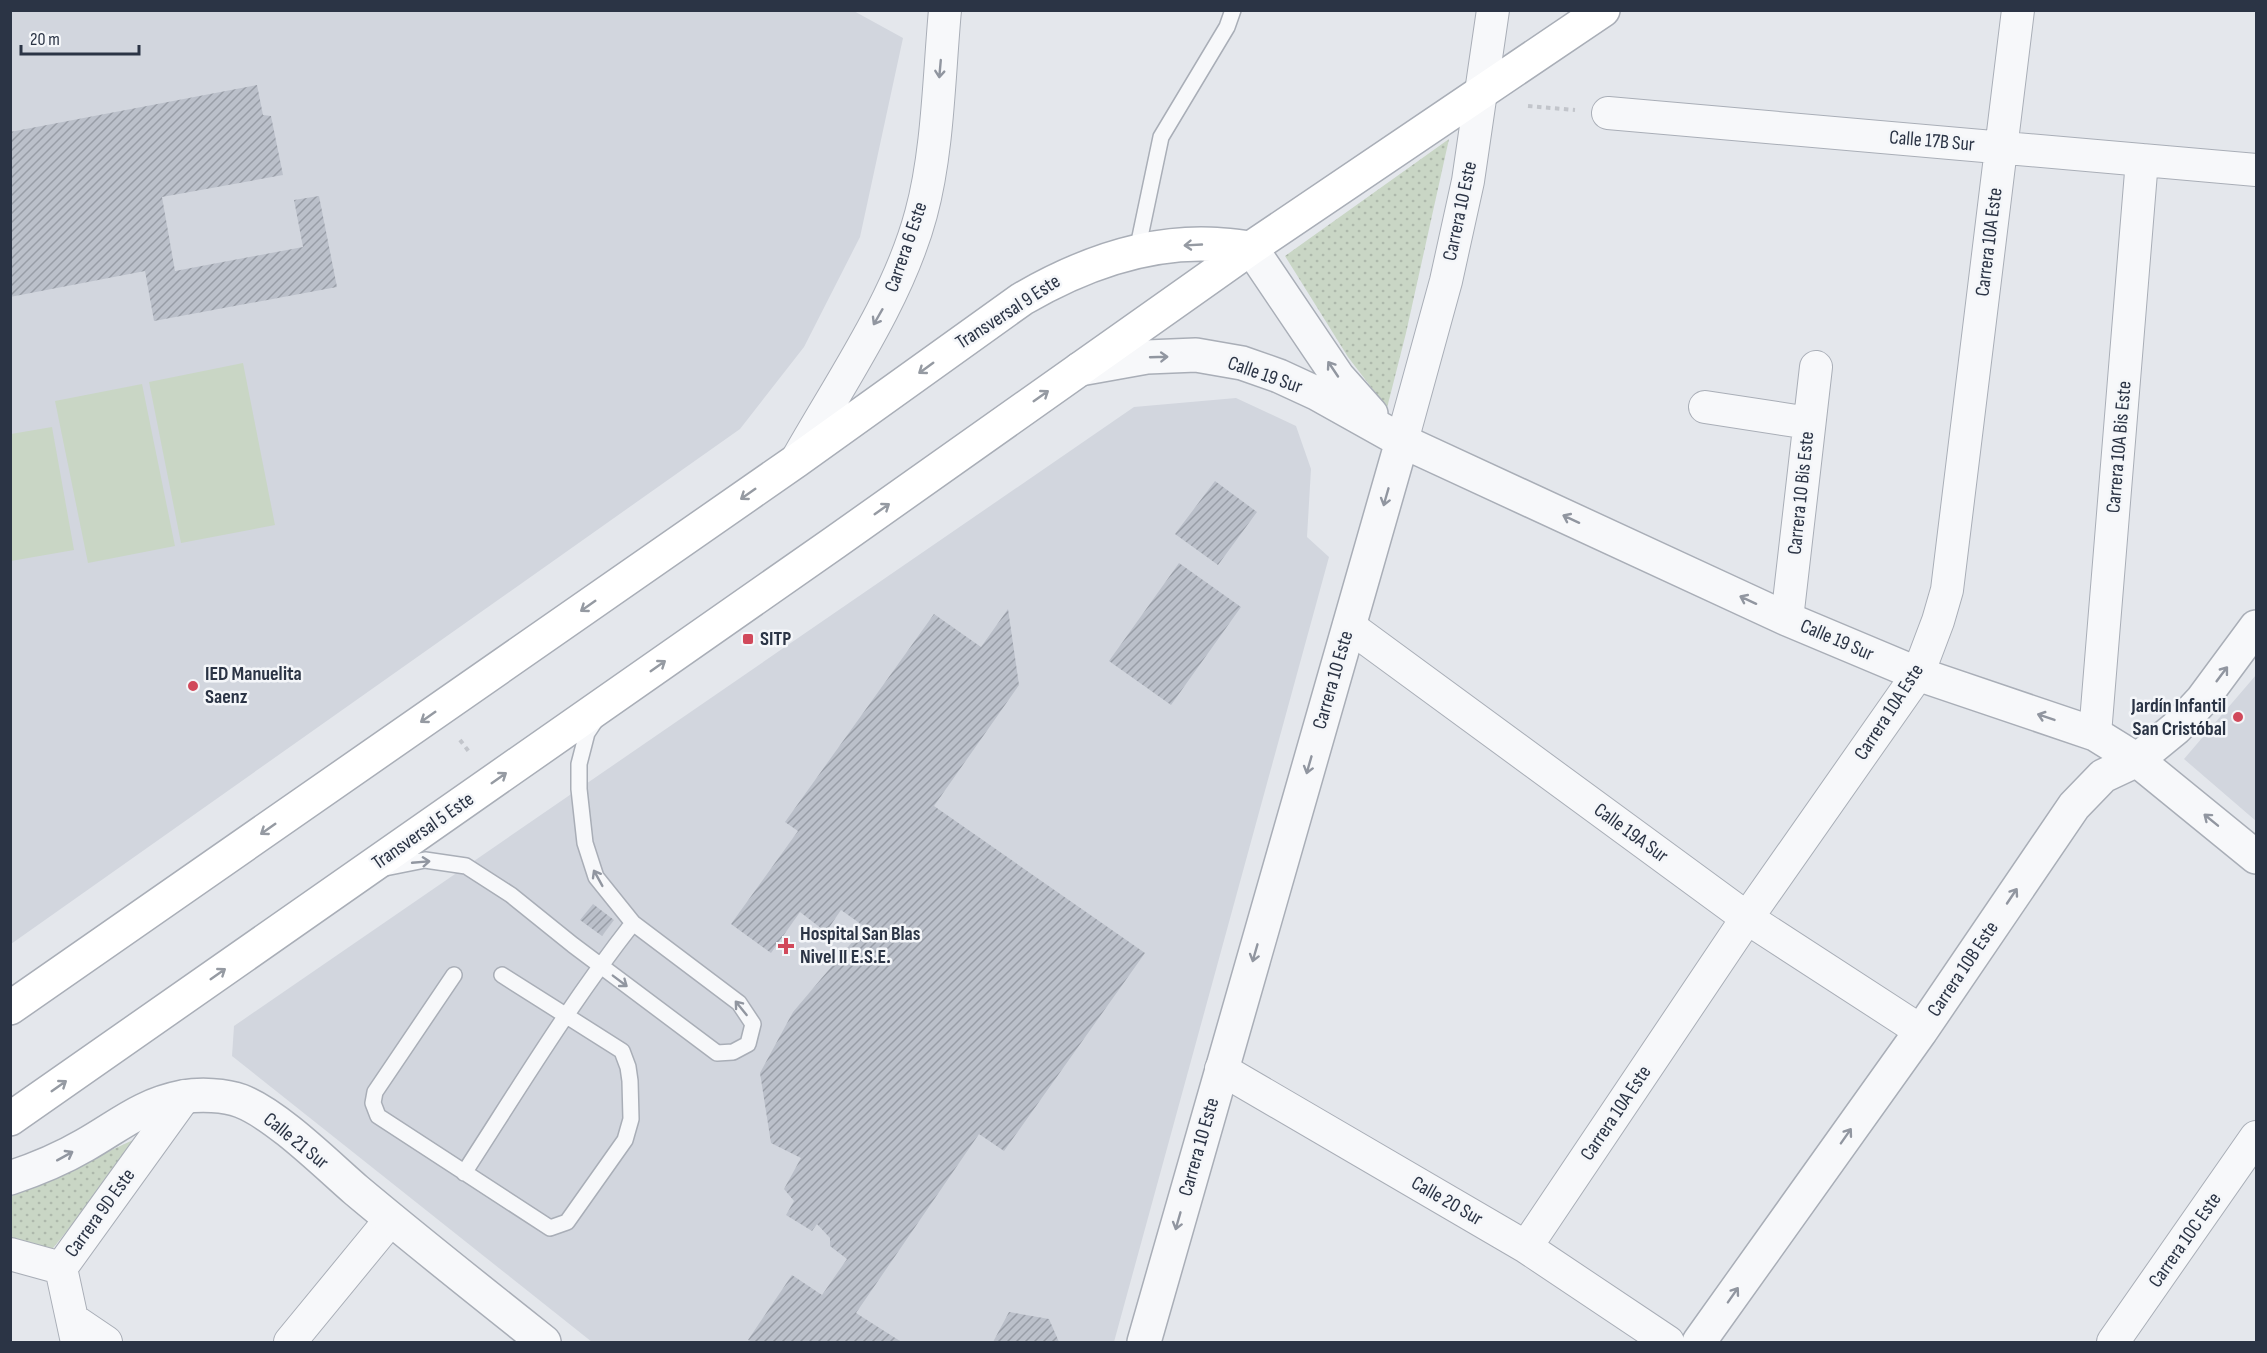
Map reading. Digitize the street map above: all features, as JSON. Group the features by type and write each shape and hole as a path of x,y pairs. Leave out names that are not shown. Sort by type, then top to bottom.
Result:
{"main road":[{"path":"1080,369 1251,248 1603,10"},
{"name":"Transversal 9 Este","path":"796,461 1022,299 1058,278 1100,261 1165,246 1201,244 1251,248"},
{"name":"Transversal 5 Este","path":"10,1119 1080,369"},
{"path":"10,1008 796,461"}],"street":[{"name":"Carrera 6 Este","path":"796,461 891,295 921,214 930,168 945,10"},
{"name":"Carrera 10 Este","path":"1144,1342 1446,281 1468,181 1493,10"},
{"name":"Carrera 10A Este","path":"1526,1247 1747,918 1918,674 1947,590 2018,10"},
{"name":"Calle 17B Sur","path":"1608,113 2256,170"},
{"name":"Carrera 10A Bis Este","path":"2095,734 2142,160"},
{"name":"Calle 19 Sur","path":"1251,248 1338,377 1357,400 1402,441"},
{"name":"Calle 19 Sur","path":"1080,369 1147,357 1196,355 1242,363 1279,376 1318,394 1402,441 1787,619 1918,674 2095,734 2137,760 2256,857"},
{"name":"Carrera 10 Bis Este","path":"1787,619 1816,367"},
{"path":"1705,407 1809,423"},
{"name":"Calle 19A Sur","path":"1349,626 1747,918 1921,1031"},
{"name":"Carrera 10B Este","path":"1699,1342 1921,1031 2073,806 2103,776 2137,760 2176,728 2202,700 2256,627"},
{"name":"Calle 20 Sur","path":"1221,1069 1526,1247 1668,1342"},
{"name":"Calle 21 Sur","path":"10,1178 51,1164 87,1144 127,1117 157,1103 185,1096 212,1096 240,1100 275,1122 544,1342"},
{"name":"Carrera 9D Este","path":"74,1331 61,1268 185,1096"},
{"name":"Carrera 10C Este","path":"2113,1342 2256,1137"},
{"path":"290,1342 391,1219"},
{"path":"10,1254 61,1268"},
{"path":"74,1331 106,1342"}],"lane":[{"path":"1137,251 1161,137 1227,27 1233,10"},
{"path":"364,872 425,860 466,866 511,896 717,1053 733,1052 748,1044 753,1024 739,1003 633,923 596,877 585,843 579,789 579,764 587,733 607,702"},
{"path":"464,1173 566,1015 633,923"},
{"path":"454,975 375,1092 373,1102 378,1116 550,1228 567,1222 625,1140 631,1119 628,1067 622,1051 502,975"}],"path":[{"path":"1525,106 1608,113"},
{"path":"438,711 492,783"}],"shaded area":[{"name":"IED Manuelita Saenz","path":"852,10 903,38 860,237 804,347 740,429 11,944 11,11"},
{"name":"Hospital San Blas Nivel II E.S.E.","path":"1236,398 1296,426 1311,469 1307,537 1329,557 1114,1342 592,1342 232,1056 234,1026 1134,407"},
{"name":"Jardín Infantil San Cristóbal","path":"2256,675 2256,821 2184,759"}],"green space":[{"path":"1449,139 1387,408 1348,357 1285,256"},
{"path":"243,363 275,525 181,543 149,382"},
{"path":"142,384 175,546 88,563 55,401"},
{"path":"52,427 74,550 11,561 11,434"},
{"path":"146,1134 49,1253 11,1239 10,1197"}],"building":[{"path":"257,85 263,115 271,116 283,175 162,197 175,271 303,247 294,200 319,196 337,287 154,321 145,271 10,297 10,132"},
{"path":"1215,481 1257,512 1218,565 1175,534"},
{"path":"1179,563 1241,607 1171,705 1109,661"},
{"path":"1008,609 1019,685 934,806 1145,953 1004,1151 979,1134 856,1313 899,1342 753,1342 748,1340 792,1275 822,1295 847,1259 830,1246 830,1238 817,1224 812,1231 786,1215 794,1201 784,1189 801,1158 771,1143 760,1073 793,1012 865,927 841,910 826,932 800,912 771,953 731,924 798,831 785,822 934,614 981,647"},
{"path":"593,904 614,920 602,936 580,920"},
{"path":"1009,1312 1049,1319 1059,1342 993,1342"}],"place":[{"name":"SITP","path":"748,639"},
{"name":"IED Manuelita Saenz","path":"193,686"},
{"name":"Jardín Infantil San Cristóbal","path":"2238,717"},
{"name":"Hospital San Blas Nivel II E.S.E.","path":"786,946"}]}
